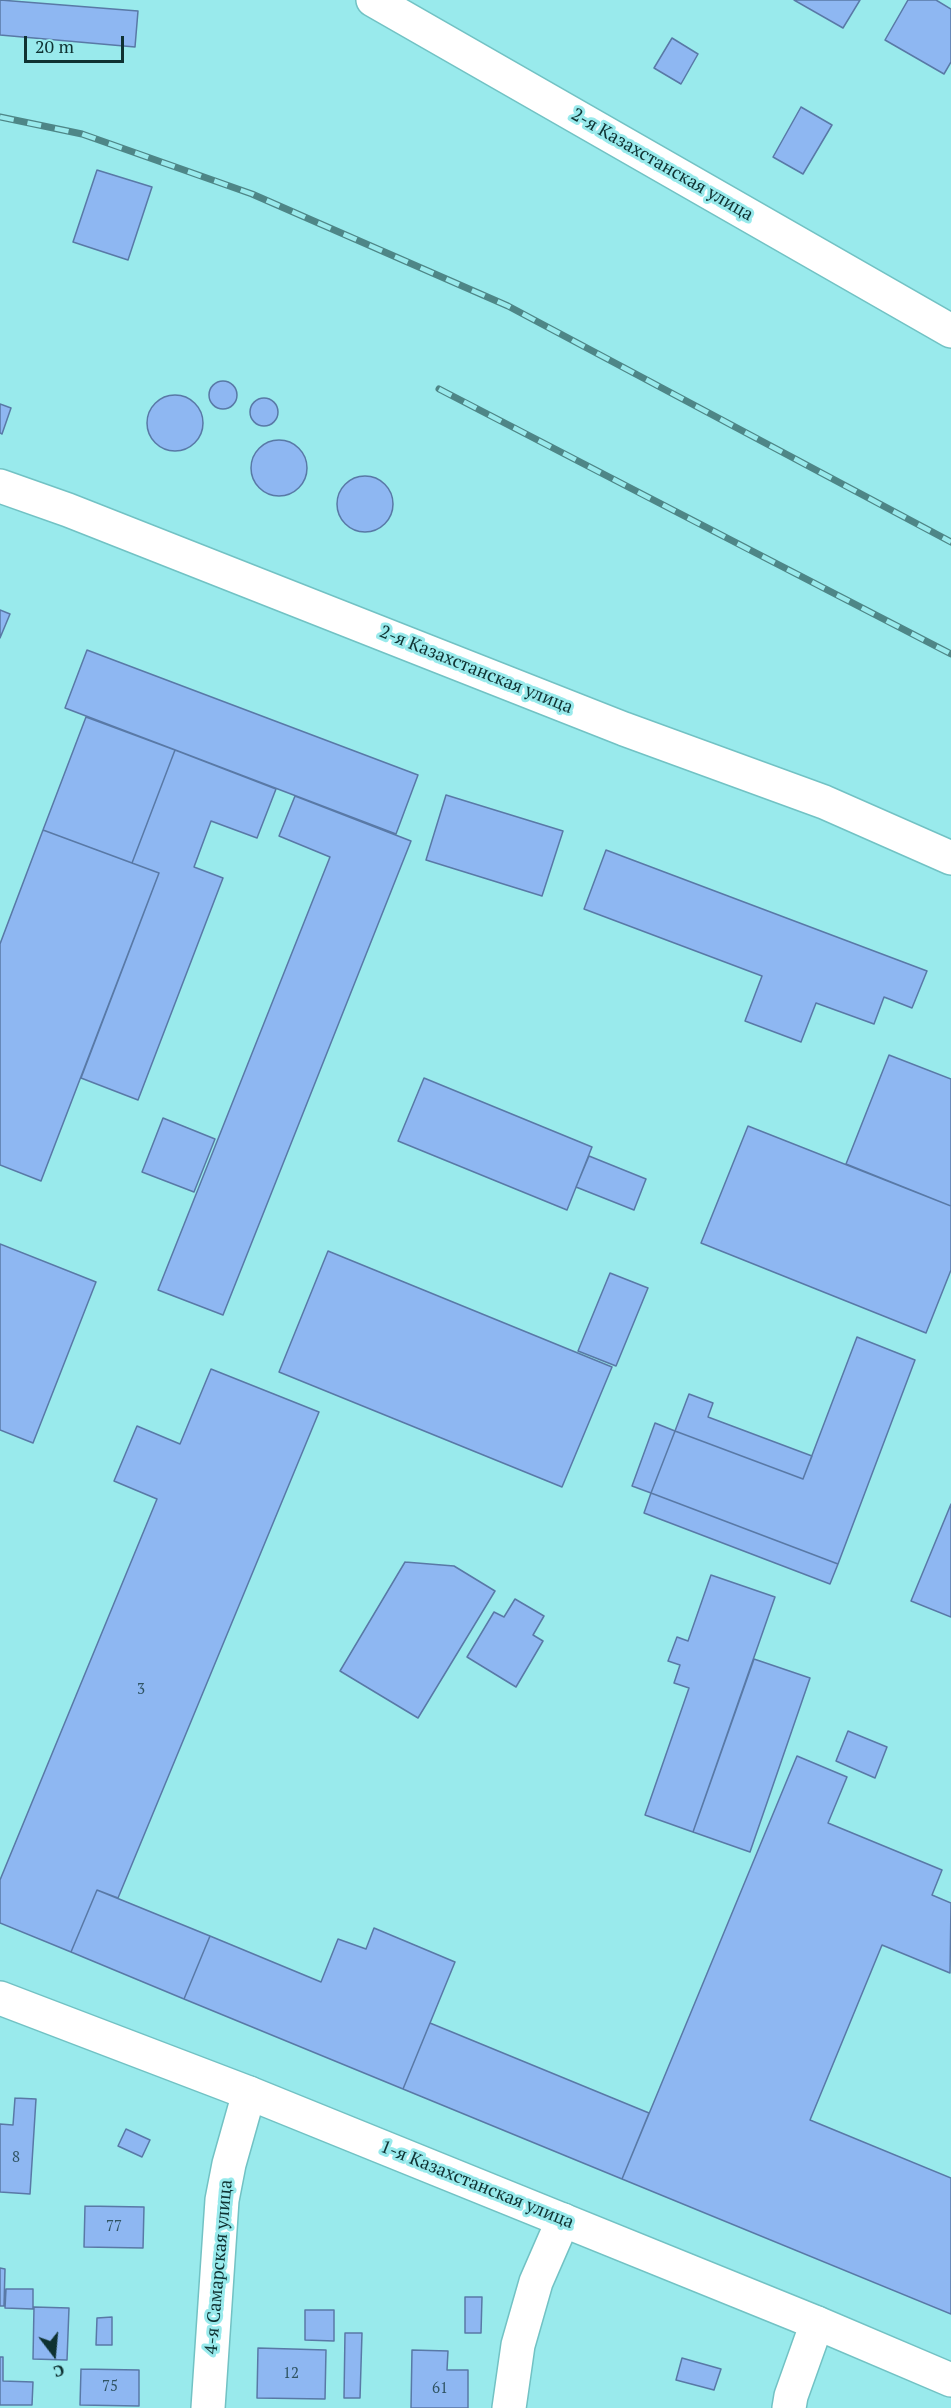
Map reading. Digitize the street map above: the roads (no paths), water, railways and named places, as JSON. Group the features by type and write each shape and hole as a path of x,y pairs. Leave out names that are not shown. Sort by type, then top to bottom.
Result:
{"street":[{"name":"2-я Казахстанская улица","path":"373,0 951,331"},
{"name":"2-я Казахстанская улица","path":"0,486 68,510 624,729 824,802 951,858"},
{"name":"1-я Казахстанская улица","path":"0,1998 249,2093 951,2380"},
{"name":"4-я Самарская улица","path":"208,2408 222,2200 229,2164 249,2093"},
{"path":"508,2408 518,2345 536,2282 563,2220"},
{"path":"789,2408 817,2324"}],"railway":[{"path":"0,117 82,134 252,194 508,306 951,542"},
{"path":"439,389 951,654"}]}
